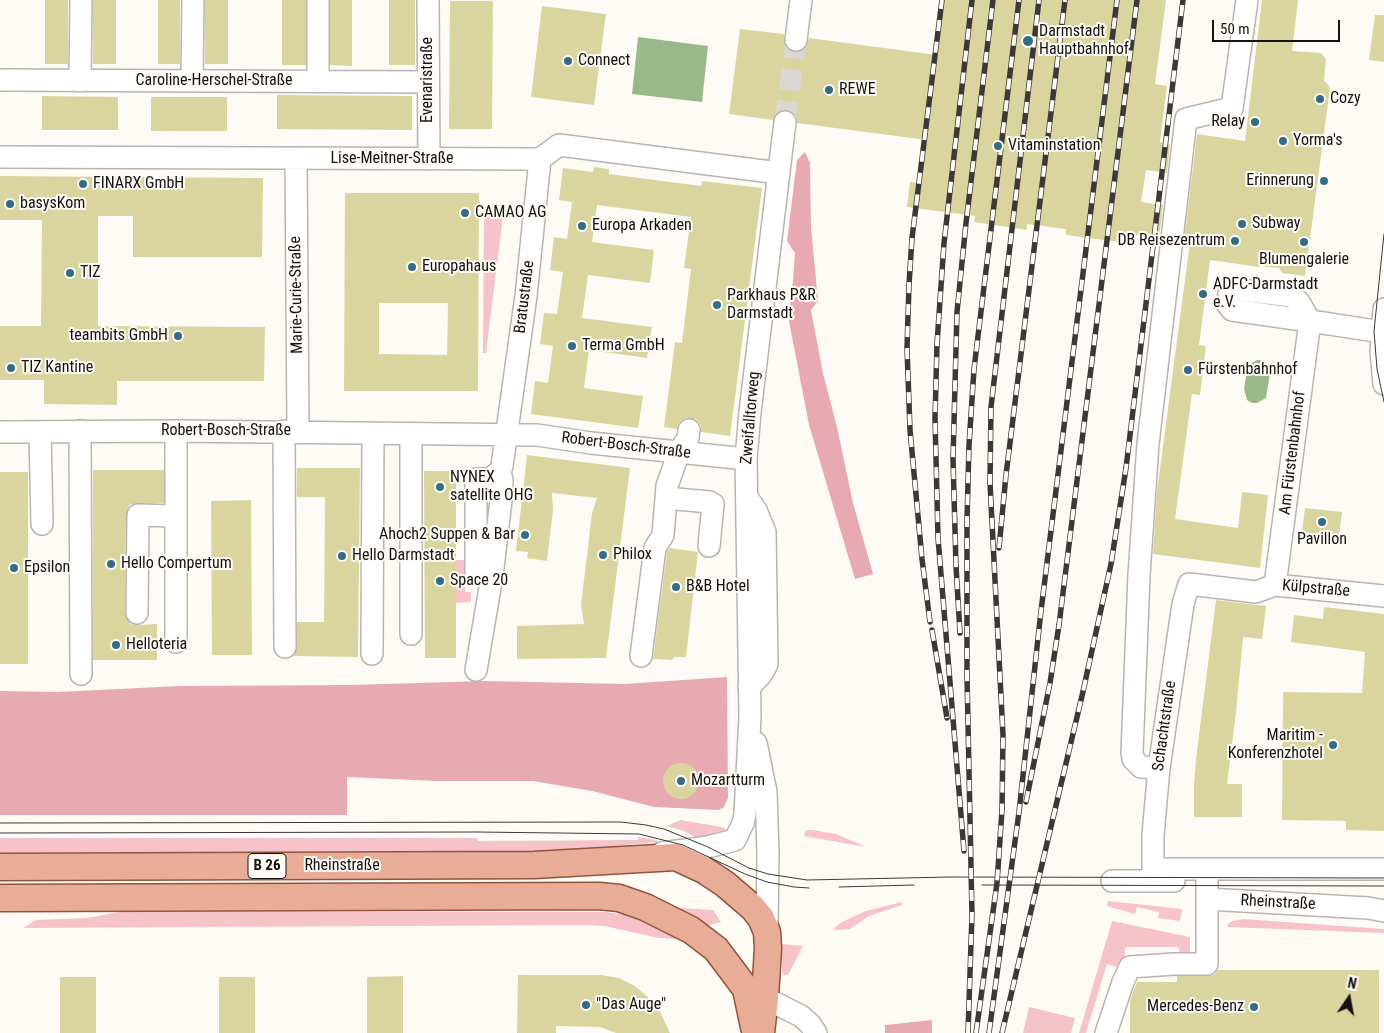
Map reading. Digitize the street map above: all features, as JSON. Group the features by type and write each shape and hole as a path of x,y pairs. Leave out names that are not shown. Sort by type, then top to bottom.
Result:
{"main road":[{"name":"Rheinstraße","path":"0,867 524,865 676,857 704,870 745,901 760,918 767,932"},
{"name":"Rheinstraße","path":"0,898 599,896 619,898 660,914 691,930 716,949 746,989 755,1033"},
{"path":"761,1033 768,948 767,932"}],"street":[{"path":"80,81 81,0"},
{"path":"192,0 192,81"},
{"path":"318,0 318,81"},
{"name":"Evenaristraße","path":"428,0 427,82 429,159"},
{"path":"796,40 801,0"},
{"path":"1159,768 1141,767 1133,759 1132,754 1139,576 1148,444 1186,119 1232,108 1247,0"},
{"name":"Caroline-Herschel-Straße","path":"0,80 427,82"},
{"name":"Zweifalltorweg","path":"743,823 750,716 746,459 785,122"},
{"path":"540,159 559,145 779,173"},
{"name":"Lise-Meitner-Straße","path":"0,157 540,159"},
{"name":"Marie-Curie-Straße","path":"285,647 296,158"},
{"name":"Bratustraße","path":"505,434 526,296 540,159"},
{"path":"1384,309 1382,332 1384,384"},
{"name":"Am Fürstenbahnhof","path":"1275,585 1310,321 1382,332"},
{"path":"641,656 655,548 663,535 667,486 679,452 688,438 689,430"},
{"path":"80,431 82,674"},
{"path":"176,431 176,642"},
{"name":"Robert-Bosch-Straße","path":"0,432 176,431 537,435 746,459"},
{"path":"40,432 42,524"},
{"path":"372,654 373,434"},
{"path":"411,434 411,634"},
{"path":"476,670 492,576 501,500 500,471 504,458 505,434"},
{"path":"476,574 476,479 490,479 500,471"},
{"path":"666,498 713,504 710,546"},
{"path":"137,613 138,516 176,516"},
{"name":"Schachtstraße","path":"1153,869 1153,822 1159,768 1183,604 1189,584"},
{"name":"Külpstraße","path":"1189,584 1256,592 1275,585 1384,596"},
{"name":"Zweifalltorweg","path":"750,716 766,792 767,932"},
{"name":"Rheinstraße","path":"624,860 730,842 735,840 743,823"},
{"name":"Rheinstraße","path":"1153,869 1207,883 1376,910"},
{"name":"Rheinstraße","path":"1207,883 1384,870"},
{"name":"Rheinstraße","path":"1112,881 1384,883"},
{"path":"1106,1033 1130,967 1207,964 1207,883"},
{"path":"765,998 801,1016 816,1033"}],"shaded area":[{"path":"638,37 708,46 702,102 632,94"},
{"path":"805,152 810,163 811,227 818,301 811,310 823,373 853,503 873,574 855,579 809,425 788,316 795,253 787,241 797,160"},
{"path":"484,209 504,209 486,353 483,353"},
{"path":"1257,360 1267,363 1270,373 1266,398 1257,403 1252,403 1247,400 1244,389 1248,365"},
{"path":"456,560 471,560 465,572 465,592 471,592 471,602 456,603"},
{"path":"727,677 728,798 724,807 719,810 654,807 592,791 533,781 436,781 347,777 347,815 0,815 0,691 58,692 179,686 351,685 484,681 625,684"},
{"path":"680,820 726,829 721,835 698,839 684,831 667,826"},
{"path":"808,830 836,834 866,847 804,836"},
{"path":"638,837 657,840 657,842 533,852 0,853 0,838 477,838 478,841 638,840"},
{"path":"1108,901 1182,909 1180,921 1158,918 1159,912 1137,907 1135,914 1107,906"},
{"path":"902,902 902,905 869,916 850,929 833,929 842,922 866,911"},
{"path":"681,908 713,910 721,922 702,927 680,915"},
{"path":"120,912 605,912 627,915 648,921 685,936 678,939 658,938 605,926 586,925 23,928 36,920 87,918"},
{"path":"1243,919 1384,929 1384,933 1227,927 1233,921"},
{"path":"1112,921 1190,937 1190,961 1180,961 1179,947 1125,947 1124,962 1120,968 1107,964 1086,1033 1079,1033"},
{"path":"781,944 803,946 788,975 782,974"},
{"path":"1029,1007 1075,1018 1071,1033 1023,1033"},
{"path":"932,1020 932,1033 885,1033 885,1025"}],"building":[{"path":"45,0 68,0 68,64 45,64"},
{"path":"93,0 116,0 116,64 93,64"},
{"path":"158,0 180,0 180,64 158,64"},
{"path":"205,0 228,0 228,64 205,64"},
{"path":"282,0 306,0 306,65 282,65"},
{"path":"330,0 352,0 352,66 330,65"},
{"path":"389,0 415,0 415,65 389,65"},
{"path":"944,0 1166,0 1155,84 1167,86 1160,142 1170,144 1167,173 1146,170 1141,202 1163,205 1159,238 1128,234 1126,243 1066,235 1066,229 1027,224 1027,230 974,222 975,216 907,207 910,182 921,183 927,140 797,123 796,117 787,110 780,111 773,120 729,114 740,29 784,34 785,45 794,52 800,52 806,48 809,38 937,55"},
{"path":"1262,0 1298,0 1292,51 1321,53 1326,59 1324,81 1330,88 1305,276 1282,273 1279,268 1210,260 1199,345 1206,346 1200,395 1192,394 1175,519 1238,528 1242,492 1268,495 1260,568 1153,554 1157,492 1190,242 1184,241 1197,134 1245,141"},
{"path":"450,1 493,1 492,129 449,129"},
{"name":"Connect","path":"542,6 606,14 594,105 531,97"},
{"path":"1375,15 1384,15 1384,62 1369,60"},
{"path":"277,95 412,96 412,130 277,129"},
{"path":"42,96 118,97 118,130 42,130"},
{"path":"151,97 227,97 227,131 151,131"},
{"path":"594,167 609,169 609,174 701,186 702,181 762,188 730,436 701,432 701,426 697,420 690,418 679,422 677,429 664,427 675,342 682,343 691,269 684,268 691,217 597,205 592,242 654,250 650,283 588,275 582,318 652,327 647,358 589,350 584,388 643,396 638,428 531,414 535,381 548,383 553,346 540,344 544,313 557,314 563,272 550,270 554,237 567,239 572,202 559,200 563,168 593,172"},
{"name":"TIZ","path":"0,176 263,178 262,257 133,257 133,216 98,216 98,326 265,327 264,381 117,381 117,405 44,404 44,380 0,380 0,326 41,326 42,220 0,220"},
{"name":"Europahaus","path":"345,193 479,193 478,391 344,391","holes":["379,303 448,303 447,355 379,354"]},
{"name":"Philox","path":"527,455 630,468 606,658 517,659 517,626 584,624 581,605 592,513 597,498 552,493 553,510 547,561 527,558 528,552 516,551"},
{"name":"Hello Darmstadt","path":"297,468 360,468 358,657 293,656 297,647 297,622 324,622 325,497 297,497"},
{"name":"Hello Compertum","path":"93,470 164,470 164,503 132,504 129,505 126,515 125,613 130,624 157,624 157,660 93,660"},
{"name":"Space 20","path":"424,471 456,471 456,658 425,658"},
{"name":"Epsilon","path":"0,472 28,472 28,664 0,664"},
{"path":"251,500 252,655 212,655 211,501"},
{"name":"Pavillon","path":"1305,508 1342,512 1339,536 1302,532"},
{"name":"B&B Hotel","path":"670,548 698,552 686,657 674,657 672,660 653,659 667,552"},
{"path":"1216,600 1266,606 1262,639 1243,637 1227,784 1242,784 1242,817 1194,817 1196,759"},
{"name":"Maritim - Konferenzhotel","path":"1324,607 1384,614 1384,831 1346,830 1346,821 1282,820 1283,692 1362,693 1365,652 1291,642 1294,615 1323,619"},
{"name":"Mozartturm","path":"681,763 688,764 694,768 698,774 698,788 694,794 688,798 681,799 674,798 668,794 664,788 663,781 664,774 668,768 674,764"},
{"name":"Mercedes-Benz","path":"1218,970 1379,970 1379,1033 1130,1033 1130,1000 1137,982 1177,982 1177,976 1214,975"},
{"name":"\"Das Auge\"","path":"518,975 601,975 619,978 635,986 649,998 660,1012 670,1033 616,1033 600,1027 556,1026 556,1033 517,1033"},
{"path":"403,976 403,1033 367,1033 367,977"},
{"path":"60,977 96,977 96,1033 60,1033"},
{"path":"219,977 255,977 255,1033 219,1033"}],"tunnel":[{"path":"785,122 796,40"}],"tram line":[{"path":"1384,234 1374,331 1377,369 1384,402"},
{"path":"0,823 621,822 664,829 708,847 749,868 768,874 807,880 950,877 1384,878"},
{"path":"0,833 477,832 639,834 683,845 745,874 767,882 809,888"},
{"path":"839,887 914,885"},
{"path":"982,885 1384,886"}],"railway":[{"path":"930,622 910,430 907,348 912,238 942,0"},
{"path":"964,851 938,538 935,418 937,344 944,243 972,0"},
{"path":"960,633 953,459 957,312 993,0"},
{"path":"968,1033 972,914 967,676 969,445 974,369 1019,0"},
{"path":"976,1033 997,883 1002,810 1003,735 990,483 991,407 1039,0"},
{"path":"999,548 1006,475 1065,0"},
{"path":"989,1033 1019,812 1041,611 1117,0"},
{"path":"1026,802 1050,683 1059,625 1137,0"},
{"path":"1002,1033 1082,696 1111,564 1126,468 1183,0"},
{"path":"932,630 947,718"}],"place":[{"name":"Darmstadt Hauptbahnhof","path":"1028,41"},
{"name":"Connect","path":"568,61"},
{"name":"REWE","path":"829,90"},
{"name":"Cozy","path":"1320,99"},
{"name":"Relay","path":"1255,122"},
{"name":"Yorma's","path":"1283,141"},
{"name":"Vitaminstation","path":"998,146"},
{"name":"Erinnerung","path":"1324,181"},
{"name":"FINARX GmbH","path":"83,184"},
{"name":"basysKom","path":"10,204"},
{"name":"CAMAO AG","path":"465,213"},
{"name":"Subway","path":"1242,224"},
{"name":"Europa Arkaden","path":"582,226"},
{"name":"DB Reisezentrum","path":"1235,241"},
{"name":"Blumengalerie","path":"1304,242"},
{"name":"Europahaus","path":"412,267"},
{"name":"TIZ","path":"70,273"},
{"name":"ADFC-Darmstadt e.V.","path":"1203,294"},
{"name":"Parkhaus P&R Darmstadt","path":"717,305"},
{"name":"teambits GmbH","path":"178,336"},
{"name":"Terma GmbH","path":"572,346"},
{"name":"TIZ Kantine","path":"11,368"},
{"name":"Fürstenbahnhof","path":"1188,370"},
{"name":"NYNEX satellite OHG","path":"440,487"},
{"name":"Pavillon","path":"1322,522"},
{"name":"Ahoch2 Suppen & Bar","path":"525,535"},
{"name":"Philox","path":"603,555"},
{"name":"Hello Darmstadt","path":"342,556"},
{"name":"Hello Compertum","path":"111,564"},
{"name":"Epsilon","path":"14,568"},
{"name":"Space 20","path":"440,581"},
{"name":"B&B Hotel","path":"676,587"},
{"name":"Helloteria","path":"116,645"},
{"name":"Maritim - Konferenzhotel","path":"1333,745"},
{"name":"Mozartturm","path":"681,781"},
{"name":"\"Das Auge\"","path":"586,1005"},
{"name":"Mercedes-Benz","path":"1254,1007"}]}
